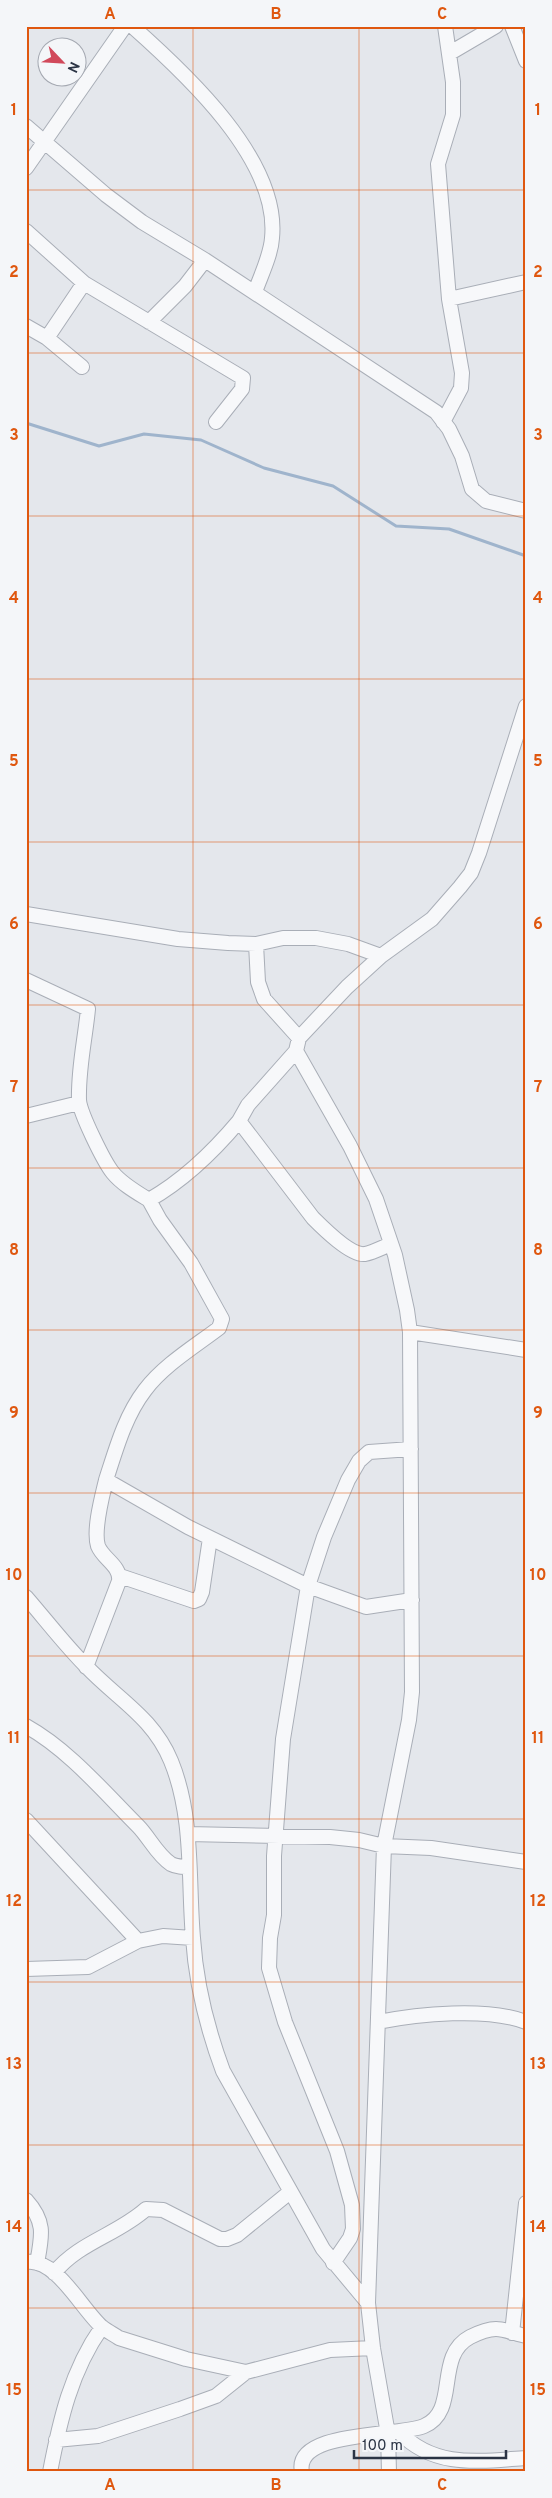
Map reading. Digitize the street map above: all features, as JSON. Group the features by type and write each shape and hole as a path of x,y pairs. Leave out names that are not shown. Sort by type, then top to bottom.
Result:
{"street":[{"path":"26,168 125,26"},
{"path":"132,26 168,58 215,109 249,153 268,198 272,222 272,239 254,292"},
{"path":"443,422 461,388 462,373 449,298 438,164 453,115 450,54 445,26"},
{"path":"450,54 496,26"},
{"path":"512,26 526,61"},
{"path":"26,126 106,195 142,222 205,260 436,412 462,456 472,489 486,501 526,511"},
{"path":"26,231 84,283 243,378 242,389 216,422"},
{"path":"149,322 185,286 205,260"},
{"path":"449,298 526,282"},
{"path":"47,338 84,283"},
{"path":"26,326 47,338 82,367"},
{"path":"149,1200 173,1186 217,1146 239,1121 248,1106 298,1044 347,987 381,956 432,918 470,873 479,854 526,706"},
{"path":"26,914 178,939 256,944 283,938 316,938 348,944 381,956"},
{"path":"256,944 258,982 264,999 298,1044 376,1199 391,1244 410,1332 412,1683 409,1720 384,1846 368,2304 373,2348 394,2433 390,2472"},
{"path":"26,980 88,1009 80,1071 79,1103 94,1138 112,1172 149,1200 160,1220 191,1263 222,1319 219,1328 164,1370 146,1389 132,1412 119,1440 106,1480 97,1530 98,1545 120,1576 194,1601 199,1598 202,1592 210,1538"},
{"path":"26,1116 79,1103"},
{"path":"239,1121 313,1218 325,1230 358,1254 366,1254 391,1244"},
{"path":"410,1332 526,1350"},
{"path":"333,2262 350,2238 353,2229 352,2205 337,2151 285,2022 269,1968 269,1951 274,1915 276,1837 283,1739 308,1586 324,1537 359,1461 369,1452 411,1448"},
{"path":"106,1480 154,1509 308,1586 366,1607 412,1600"},
{"path":"86,1667 120,1576"},
{"path":"26,1597 86,1667 149,1723 171,1761 183,1804 188,1834 193,1938 203,2005 223,2071 290,2192 333,2262 368,2304"},
{"path":"26,1726 41,1735 70,1760 139,1827 165,1859 179,1867 189,1867"},
{"path":"26,1820 138,1941"},
{"path":"188,1834 330,1837 359,1840 384,1846 431,1848 526,1862"},
{"path":"26,1969 88,1967 138,1941 163,1936 193,1938"},
{"path":"378,2022 416,2015 511,2017 526,2022"},
{"path":"54,2273 62,2263 84,2246 127,2224 146,2209 162,2210 220,2239 227,2240 237,2235 290,2192"},
{"path":"26,2200 40,2220 42,2233 32,2262 54,2273 102,2328 133,2343 246,2372"},
{"path":"302,2472 301,2467 305,2456 317,2445 394,2433 424,2426 433,2420 442,2409 452,2357 460,2342 478,2333 496,2329 519,2334 526,2204"},
{"path":"50,2472 56,2440 72,2383 87,2351 102,2328"},
{"path":"56,2440 98,2436 180,2409 216,2396 246,2372 330,2350 373,2348"},
{"path":"394,2433 422,2450 464,2462 526,2458"}],"waterway":[{"path":"26,423 99,446 144,434 201,440 264,468 333,486 396,526 449,529 526,556"}]}
